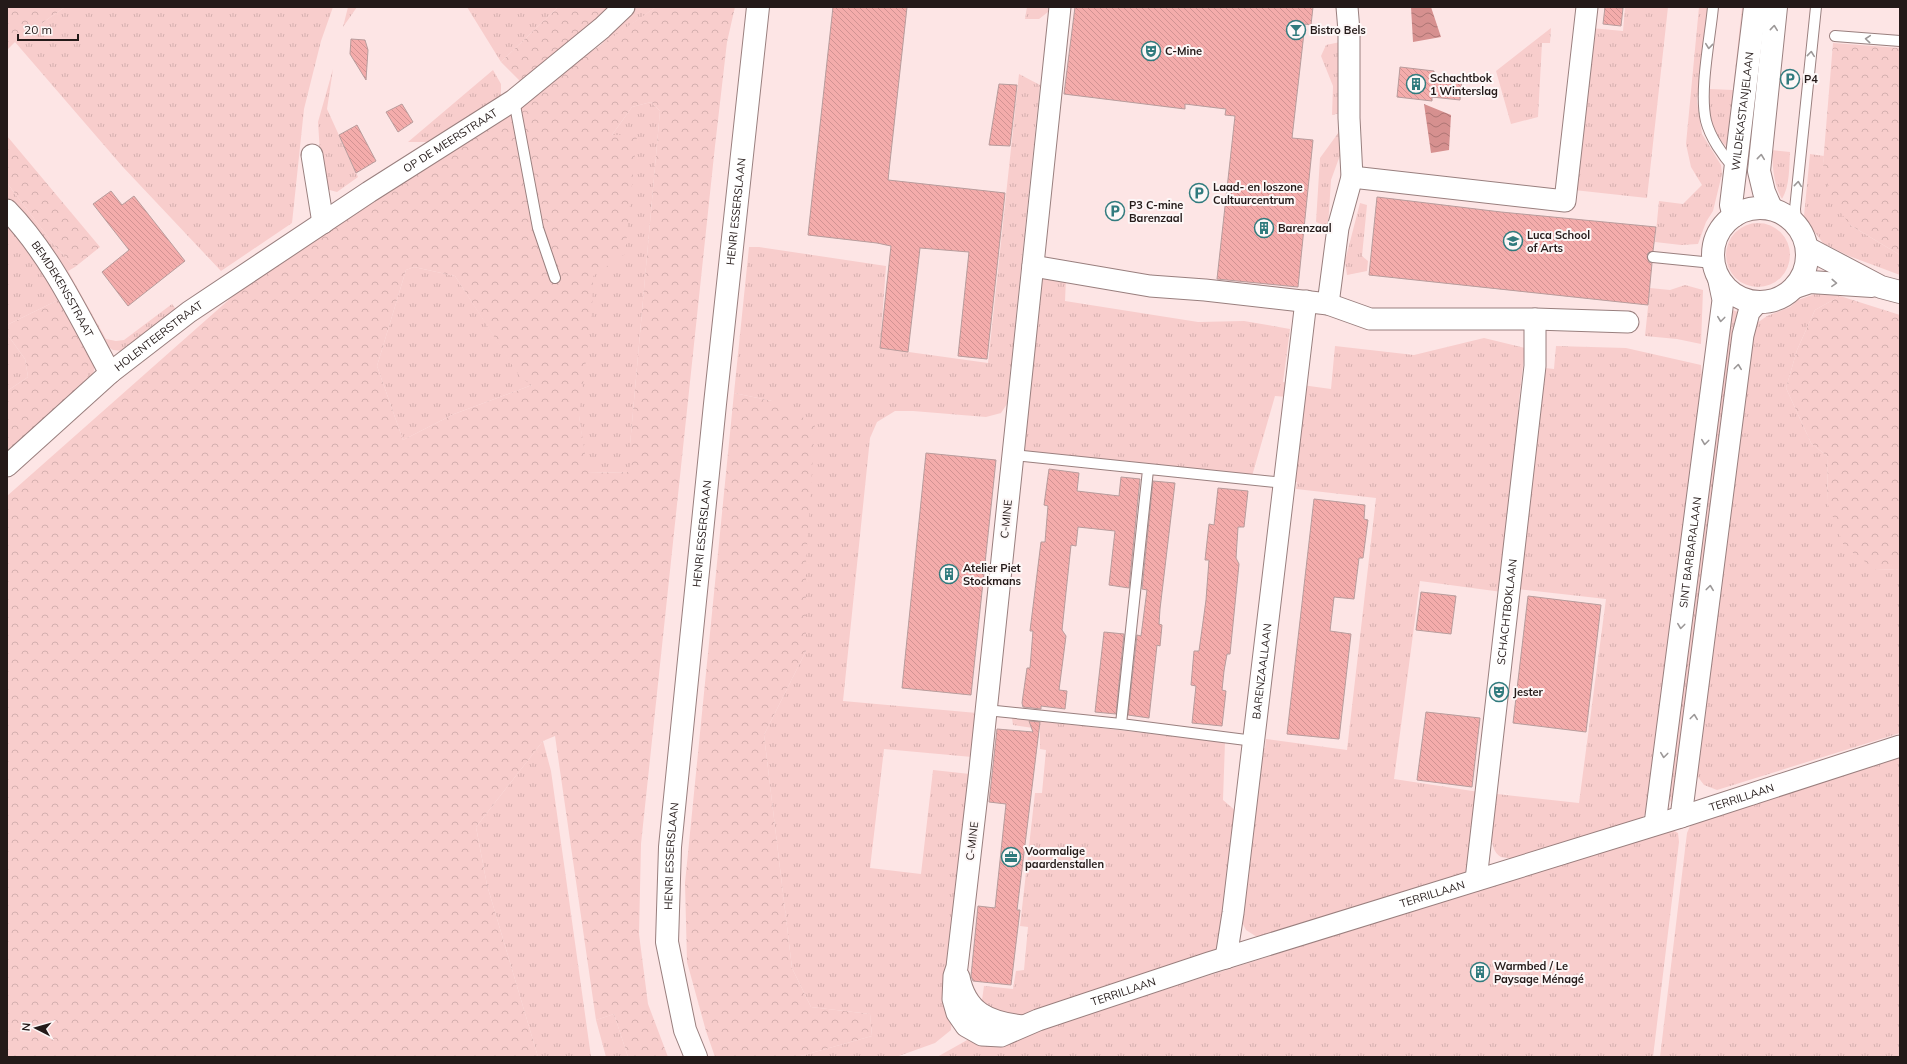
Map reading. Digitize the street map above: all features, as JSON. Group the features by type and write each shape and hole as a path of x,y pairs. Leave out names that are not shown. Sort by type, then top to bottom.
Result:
{"street":[{"name":"OP DE MEERSTRAAT","path":"323,223 514,100 602,28 624,7"},
{"name":"HENRI ESSERSLAAN","path":"696,1057 685,1030 667,942 670,847 714,404 758,7"},
{"name":"C-MINE","path":"966,1026 956,1013 953,999 954,976 957,966 986,710 1060,7"},
{"path":"1328,304 1338,228 1352,177 1349,118 1349,31 1347,7"},
{"path":"1352,177 1566,201 1587,7"},
{"name":"WILDEKASTANJELAAN","path":"1734,216 1731,205 1755,7"},
{"name":"WILDEKASTANJELAAN","path":"1771,208 1764,192 1759,171 1776,7"},
{"path":"312,155 323,223"},
{"path":"1796,287 1804,273 1808,257 1807,248 1796,222 1771,208 1754,208 1742,211 1728,220 1716,236 1712,250 1716,272 1733,295 1742,300 1757,303 1770,302 1782,297 1796,287 1810,282 1890,289"},
{"name":"BEMDEKENSSTRAAT","path":"7,210 22,226 64,290 110,373"},
{"name":"HOLENTEERSTRAAT","path":"7,466 110,373 189,312 323,223"},
{"path":"1807,248 1890,289"},
{"path":"1033,266 1150,286 1205,290 1328,304 1370,319 1535,319 1628,322"},
{"name":"SINT BARBARALAAN","path":"1655,824 1723,300 1716,272"},
{"name":"BARENZAALLAAN","path":"1226,958 1254,741 1306,301"},
{"path":"1681,817 1743,335 1749,312 1757,303"},
{"name":"SCHACHTBOKLAAN","path":"1476,880 1478,849 1482,839 1535,366 1535,319"},
{"name":"TERRILLAAN","path":"966,1026 982,1035 1001,1036 1022,1026 1226,958 1681,817 1900,746"},
{"path":"1482,839 1498,873"},
{"path":"1233,913 1247,952"},
{"path":"957,966 962,990 968,1002 990,1019 1022,1026"}],"lane":[{"path":"1714,7 1704,98 1706,121 1713,137 1728,162 1736,170"},
{"path":"1796,222 1795,210 1816,7"},
{"path":"1835,36 1900,42"},
{"path":"514,100 538,228 555,278"},
{"path":"1653,257 1716,272"},
{"path":"1012,455 1284,483"},
{"path":"1122,724 1148,470"},
{"path":"986,710 1122,724 1254,741"}],"green space":[{"path":"7,7 65,7 15,42 7,50"},
{"path":"65,7 333,7 321,41 304,109 292,223 221,271 122,166 15,42"},
{"path":"348,7 357,7 343,27"},
{"path":"467,7 558,7 501,62"},
{"path":"558,7 609,7 585,33 521,82 501,62"},
{"path":"637,7 656,7 598,48"},
{"path":"656,7 735,7 727,42 715,146 641,844 639,934 648,1004 668,1057 628,1057 614,1014 596,1020 555,736 543,741 476,827 487,885 538,1057 7,1057 7,496 267,266 300,243 357,213","holes":["651,102 660,111 630,445 630,472 588,473 579,416 592,312 593,276 625,254 637,135 612,135 632,107","414,267 455,276 520,377 532,385 454,414 403,440 377,366 406,270"]},
{"path":"1027,7 1049,7 1048,12 1039,19 1025,19"},
{"path":"1625,7 1668,7 1647,198 1574,190 1591,28 1623,31"},
{"path":"1699,7 1708,7 1697,101 1702,134 1721,165 1722,174 1713,211 1706,222 1698,244 1681,245 1655,242 1659,201 1683,204 1702,185 1691,167 1686,144"},
{"path":"1742,7 1728,148 1717,135 1714,128 1710,113 1710,89 1733,90"},
{"path":"1551,28 1550,43 1542,43 1538,117 1511,124 1496,71"},
{"path":"1345,41 1344,112 1332,115 1333,86 1321,56 1326,45"},
{"path":"1833,43 1900,48 1900,255 1850,225 1830,198 1823,164"},
{"path":"333,69 327,109 358,177 337,192 326,189 322,184 318,122"},
{"path":"493,70 501,84 501,96 429,142 408,142"},
{"path":"1019,74 1040,85 1007,404 1001,413 986,417 895,411 877,422 870,438 843,701 977,713 972,757 884,749 870,868 921,874 933,770 970,774 951,1030 935,1043 896,1057 797,1057 872,1036 870,1014 811,1007 792,968 764,735 806,651 806,563 772,401 734,393 749,247 759,247 886,266 880,348 988,363"},
{"path":"651,102 660,111 630,445 630,472 587,473 579,416 532,385 454,414 403,440 377,366 406,270 414,267 455,276 520,376 612,135 632,107"},
{"path":"1344,125 1346,139 1331,180 1328,227 1316,222 1320,158"},
{"path":"7,136 100,247 75,267 54,245 7,183"},
{"path":"1772,150 1790,152 1788,182 1782,199 1775,181"},
{"path":"1810,154 1824,156 1823,164 1850,225 1900,255 1900,275 1849,256 1823,243 1813,230 1804,216"},
{"path":"7,183 54,245 75,267 68,271 106,339 116,341 124,340 172,304 178,312 123,351 113,350 102,344 7,203"},
{"path":"1360,203 1367,205 1362,256 1368,261 1367,271 1347,275 1345,261"},
{"path":"7,215 95,358 94,371 83,389 75,391 88,375 58,300 7,325"},
{"path":"1758,223 1770,225 1781,232 1788,243 1790,255 1788,267 1781,278 1770,285 1758,287 1746,285 1735,278 1728,267 1726,255 1728,243 1735,232 1746,225"},
{"path":"1039,273 1066,278 1065,301 1198,322 1244,321 1290,329 1283,382 1289,383 1287,397 1275,396 1252,476 1020,451"},
{"path":"1685,285 1703,290 1701,344 1677,339 1645,336 1650,288 1670,290"},
{"path":"1815,294 1840,296 1815,310 1797,350 1786,388 1811,443 1828,457 1827,502 1876,570 1900,569 1900,733 1717,790 1704,785 1695,773 1753,333 1757,323 1767,316 1790,307 1798,300"},
{"path":"1840,296 1900,315 1900,569 1876,570 1844,546 1827,502 1828,457 1811,443 1786,388 1797,350 1815,310"},
{"path":"58,300 89,359 88,375 75,391 7,451 7,391 28,377 25,359 7,334 7,325"},
{"path":"1727,308 1738,312 1678,797 1675,802 1671,802 1668,796"},
{"path":"7,334 25,359 28,377 7,391"},
{"path":"1484,338 1525,348 1518,410 1523,411 1502,592 1420,581 1394,779 1479,792 1470,865 1464,873 1257,937 1246,930 1239,916 1261,748 1265,748 1266,739 1347,750 1376,498 1296,489 1297,482 1292,481 1302,385 1331,389 1335,346 1414,355"},
{"path":"1556,346 1626,348 1701,365 1704,400 1652,806 1641,819 1514,858 1506,858 1501,857 1493,846 1492,828 1497,794 1579,803 1606,599 1517,589 1545,368 1554,369"},
{"path":"734,393 772,401 815,424 806,563 806,651 764,735 792,968 811,1007 870,1014 872,1036 797,1057 715,1057 706,1031 687,962 685,883"},
{"path":"1012,718 1225,742 1223,800 1237,812 1223,938 1211,956 1025,1014 1009,1017 993,1014 982,1000 984,986 1013,989 1016,971 1024,970 1028,927 1020,926 1035,793 1042,793 1046,750 1040,749 1040,729 1013,725"},
{"path":"543,741 551,771 591,1057 538,1057 487,885 476,827"},
{"path":"1900,757 1900,1057 1660,1057 1687,833 1691,824"},
{"path":"1671,829 1678,833 1679,842 1653,1057 937,1057 969,1039 999,1042"},
{"path":"614,1014 628,1057 606,1057 596,1020"}],"water":[{"path":"1411,7 1431,7 1441,37 1413,42"},
{"path":"1424,104 1451,115 1449,150 1431,153"}],"building":[{"path":"833,7 907,7 888,180 1005,193 987,359 958,356 969,252 920,248 908,352 880,348 891,246 808,235"},
{"path":"1075,7 1313,7 1311,25 1305,24 1292,138 1313,140 1298,287 1217,279 1235,116 1225,115 1226,109 1185,104 1185,109 1064,94"},
{"path":"1605,7 1623,8 1621,26 1603,24"},
{"path":"351,39 365,40 368,50 366,80 350,54"},
{"name":"Schachtbok 1 Winterslag","path":"1400,67 1434,71 1434,75 1462,77 1460,100 1432,97 1432,101 1397,97"},
{"path":"999,84 1017,85 1010,146 989,145"},
{"path":"402,104 413,122 398,132 386,112"},
{"path":"357,125 376,161 356,173 339,135"},
{"path":"111,191 122,205 134,196 185,261 128,306 102,272 129,250 93,204"},
{"name":"Luca School of Arts","path":"1377,197 1501,212 1656,227 1653,251 1648,253 1647,257 1649,262 1652,263 1648,305 1369,275"},
{"name":"Atelier Piet Stockmans","path":"926,453 996,460 971,695 902,688"},
{"path":"1049,469 1079,473 1077,491 1119,496 1121,477 1140,479 1129,588 1109,585 1115,531 1078,527 1076,546 1071,545 1062,630 1066,636 1059,690 1067,691 1065,709 1041,706 1041,709 1023,707 1022,703 1027,668 1030,668 1033,631 1030,631 1041,542 1045,542 1048,506 1044,505"},
{"path":"1153,481 1175,483 1160,609 1159,624 1162,625 1160,646 1157,645 1149,718 1128,715 1137,635 1141,636 1147,590 1142,589"},
{"path":"1218,488 1248,491 1244,527 1238,527 1236,558 1239,564 1230,654 1227,654 1222,690 1226,691 1222,726 1192,723 1196,686 1191,685 1194,651 1199,651 1206,600 1209,560 1205,560 1209,524 1214,525"},
{"path":"1314,499 1365,505 1364,519 1368,520 1363,558 1359,558 1354,599 1334,597 1330,631 1351,634 1339,739 1287,734"},
{"path":"1421,592 1456,596 1451,634 1416,630"},
{"name":"Jester","path":"1528,596 1601,605 1586,732 1513,723"},
{"path":"1104,632 1124,634 1116,714 1095,712"},
{"path":"1426,712 1480,718 1472,787 1417,780"},
{"name":"Voormalige paardenstallen","path":"1029,721 1040,722 1017,910 1020,910 1011,985 973,981 971,976 978,906 995,908 1006,804 989,802 997,729 1033,732"}],"place":[{"name":"Bistro Bels","path":"1296,30"},
{"name":"C-Mine","path":"1151,51"},
{"name":"P4","path":"1790,79"},
{"name":"Schachtbok 1 Winterslag","path":"1416,84"},
{"name":"Laad- en loszone Cultuurcentrum","path":"1199,193"},
{"name":"P3 C-mine Barenzaal","path":"1115,211"},
{"name":"Barenzaal","path":"1264,228"},
{"name":"Luca School of Arts","path":"1513,241"},
{"name":"Atelier Piet Stockmans","path":"949,574"},
{"name":"Jester","path":"1499,692"},
{"name":"Voormalige paardenstallen","path":"1011,857"},
{"name":"Warmbed / Le Paysage Ménagé","path":"1480,972"}]}
